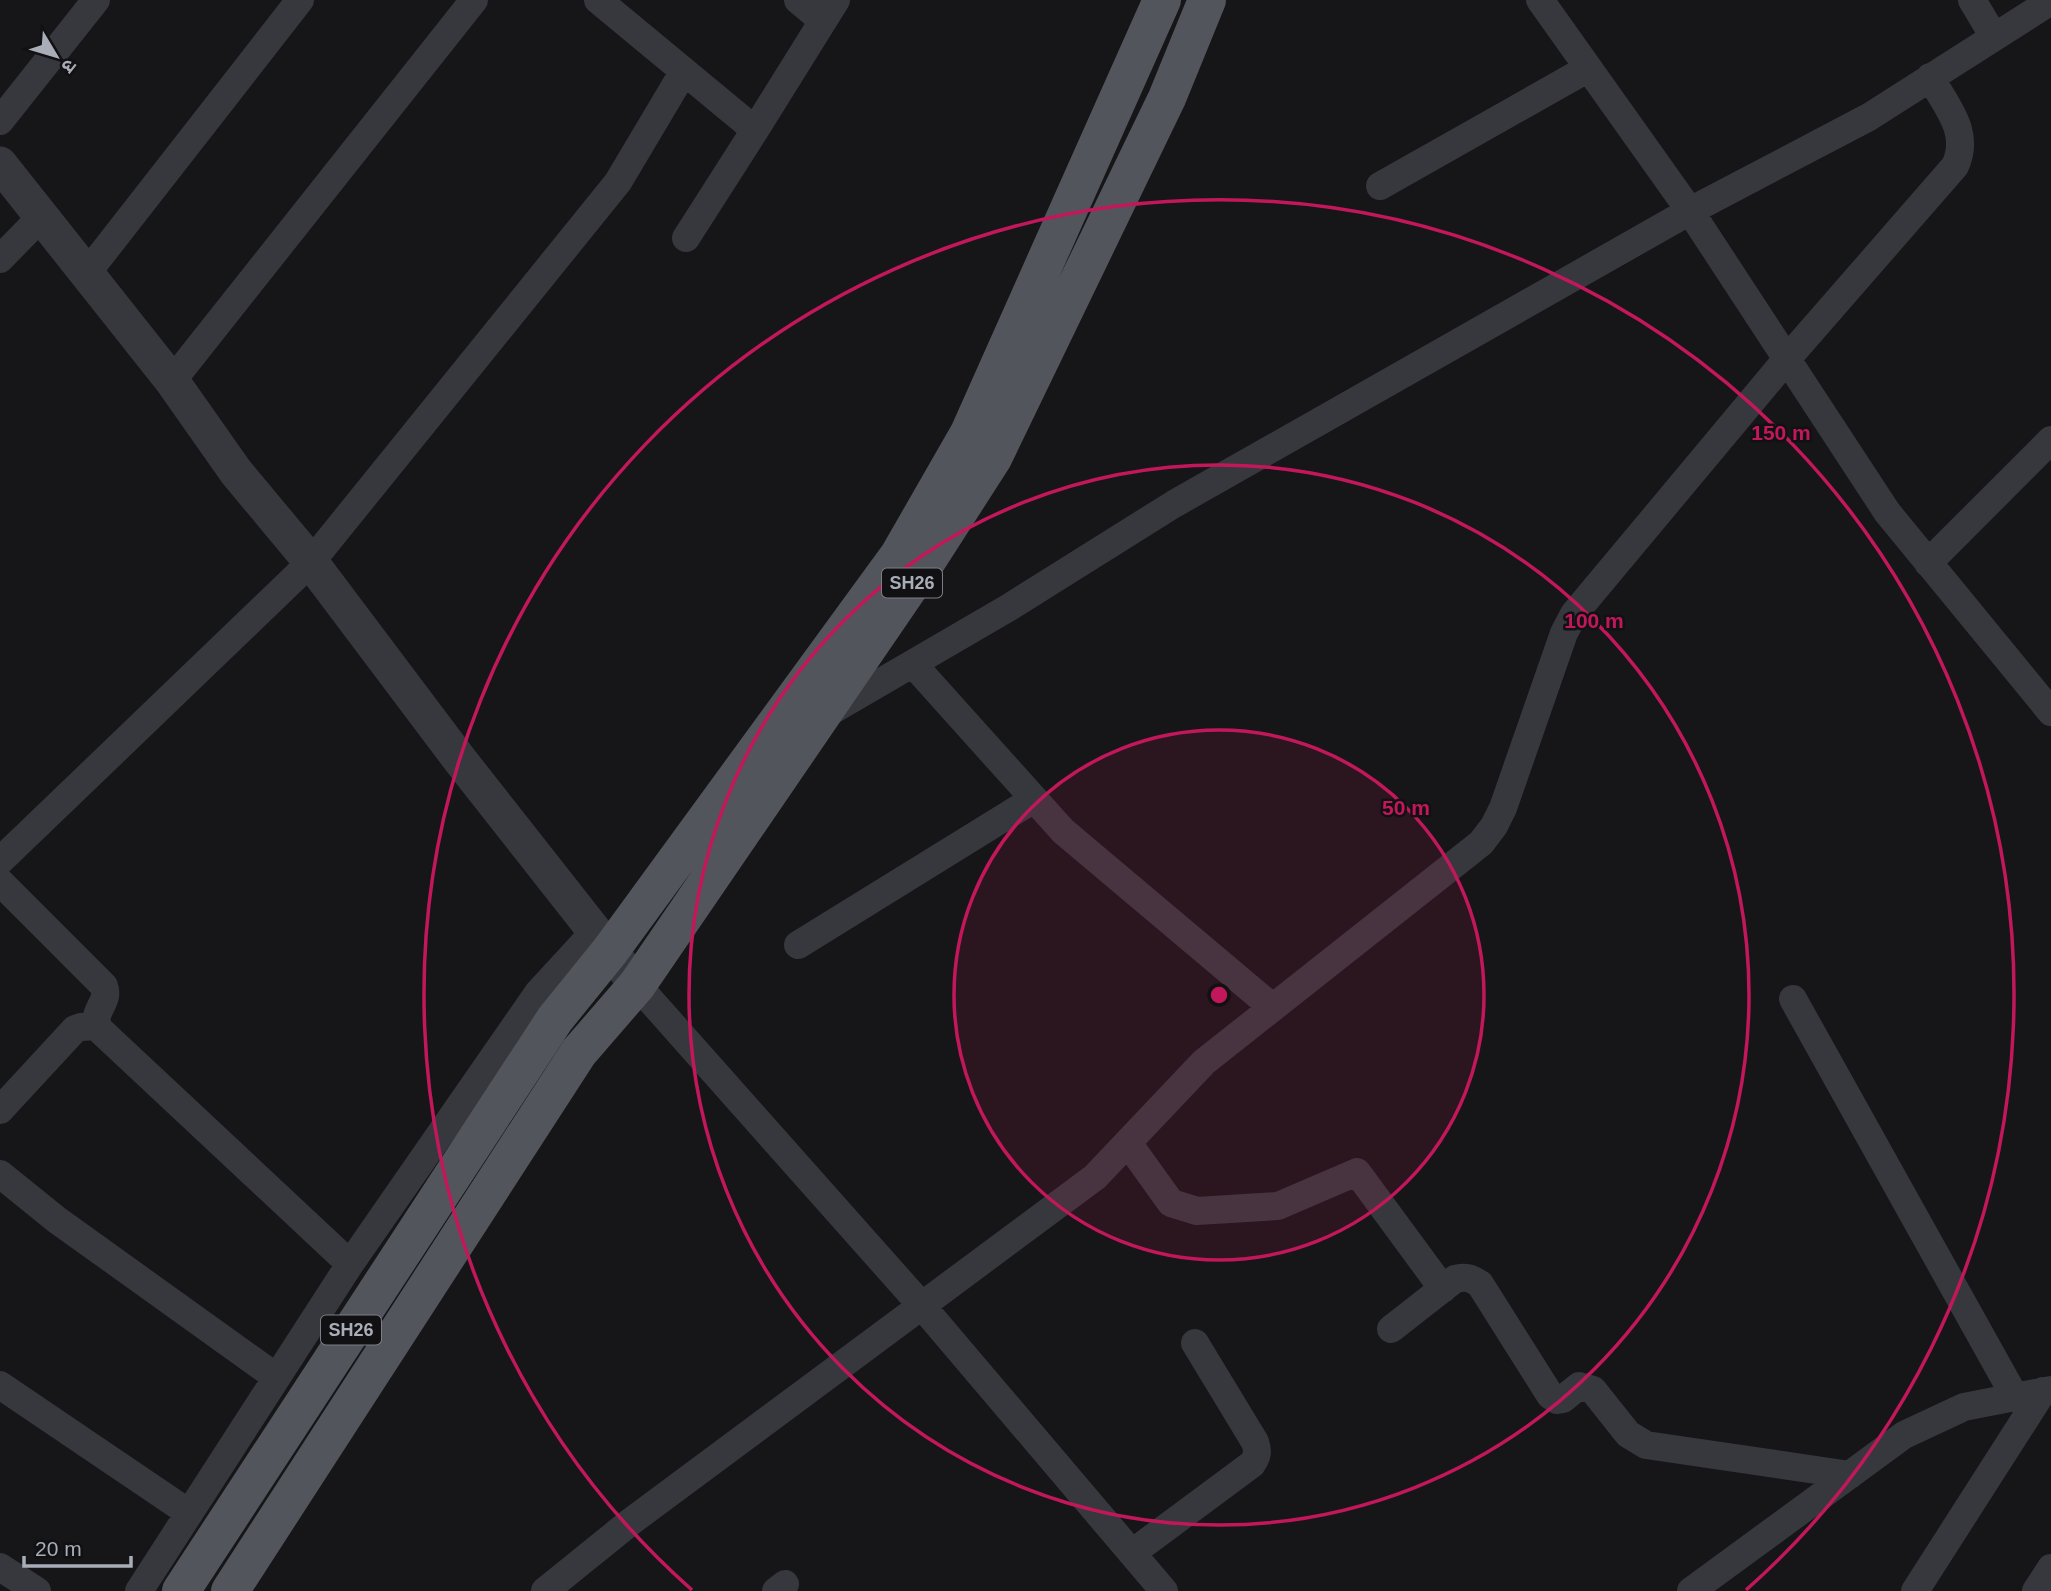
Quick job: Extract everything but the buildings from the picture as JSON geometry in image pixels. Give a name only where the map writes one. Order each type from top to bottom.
[{"type":"main road","name":"SH26","points":[[181,1591],[555,1019],[602,941],[753,755],[899,555],[969,433],[1163,0]]},
{"type":"main road","name":"SH26","points":[[230,1591],[579,1052],[637,985],[923,567],[993,458],[1167,98],[1207,0]]},
{"type":"street","points":[[0,121],[96,0]]},
{"type":"street","points":[[87,273],[300,0]]},
{"type":"street","points":[[172,381],[474,0]]},
{"type":"street","points":[[598,0],[755,130]]},
{"type":"street","points":[[686,238],[830,10],[798,0]]},
{"type":"street","points":[[1541,0],[1587,69],[1690,211],[1886,512],[2051,712]]},
{"type":"street","points":[[1972,0],[1994,37]]},
{"type":"street","points":[[753,755],[913,664],[1174,504],[1690,211],[1869,117],[2051,1]]},
{"type":"street","points":[[1380,186],[1587,69]]},
{"type":"street","points":[[0,861],[311,562],[618,182],[684,71]]},
{"type":"street","points":[[545,1591],[574,1582],[629,1523],[1095,1177],[1204,1062],[1481,843],[1494,827],[1503,808],[1564,633],[1574,614],[1786,360],[1955,166],[1962,152],[1957,123],[1930,77]]},
{"type":"street","points":[[0,164],[172,381],[236,472],[311,562],[452,749],[637,985],[922,1306],[1164,1591]]},
{"type":"street","points":[[0,259],[42,216]]},
{"type":"street","points":[[1928,563],[2051,440]]},
{"type":"street","points":[[913,664],[1063,831],[1272,1007]]},
{"type":"street","points":[[798,945],[1034,799]]},
{"type":"street","points":[[0,882],[103,986],[106,993],[96,1015],[97,1026],[350,1264]]},
{"type":"street","points":[[139,1591],[350,1264],[538,993],[602,941]]},
{"type":"street","points":[[1793,999],[2015,1397]]},
{"type":"street","points":[[0,1110],[75,1029],[97,1026]]},
{"type":"street","points":[[1128,1143],[1171,1203],[1197,1212],[1278,1206],[1357,1172],[1443,1289]]},
{"type":"street","points":[[0,1174],[57,1220],[276,1377]]},
{"type":"street","points":[[1391,1329],[1455,1279],[1463,1276],[1480,1284],[1550,1395],[1557,1400],[1563,1399],[1579,1386],[1593,1390],[1628,1434],[1646,1445],[1850,1475]]},
{"type":"street","points":[[1132,1553],[1252,1464],[1257,1457],[1255,1441],[1195,1343]]},
{"type":"street","points":[[0,1385],[189,1513]]},
{"type":"street","points":[[1691,1591],[1904,1435],[1964,1407],[2047,1390]]},
{"type":"street","points":[[1915,1591],[2047,1390]]},
{"type":"street","points":[[0,1567],[37,1591]]},
{"type":"street","points":[[2036,1591],[2051,1568]]}]
